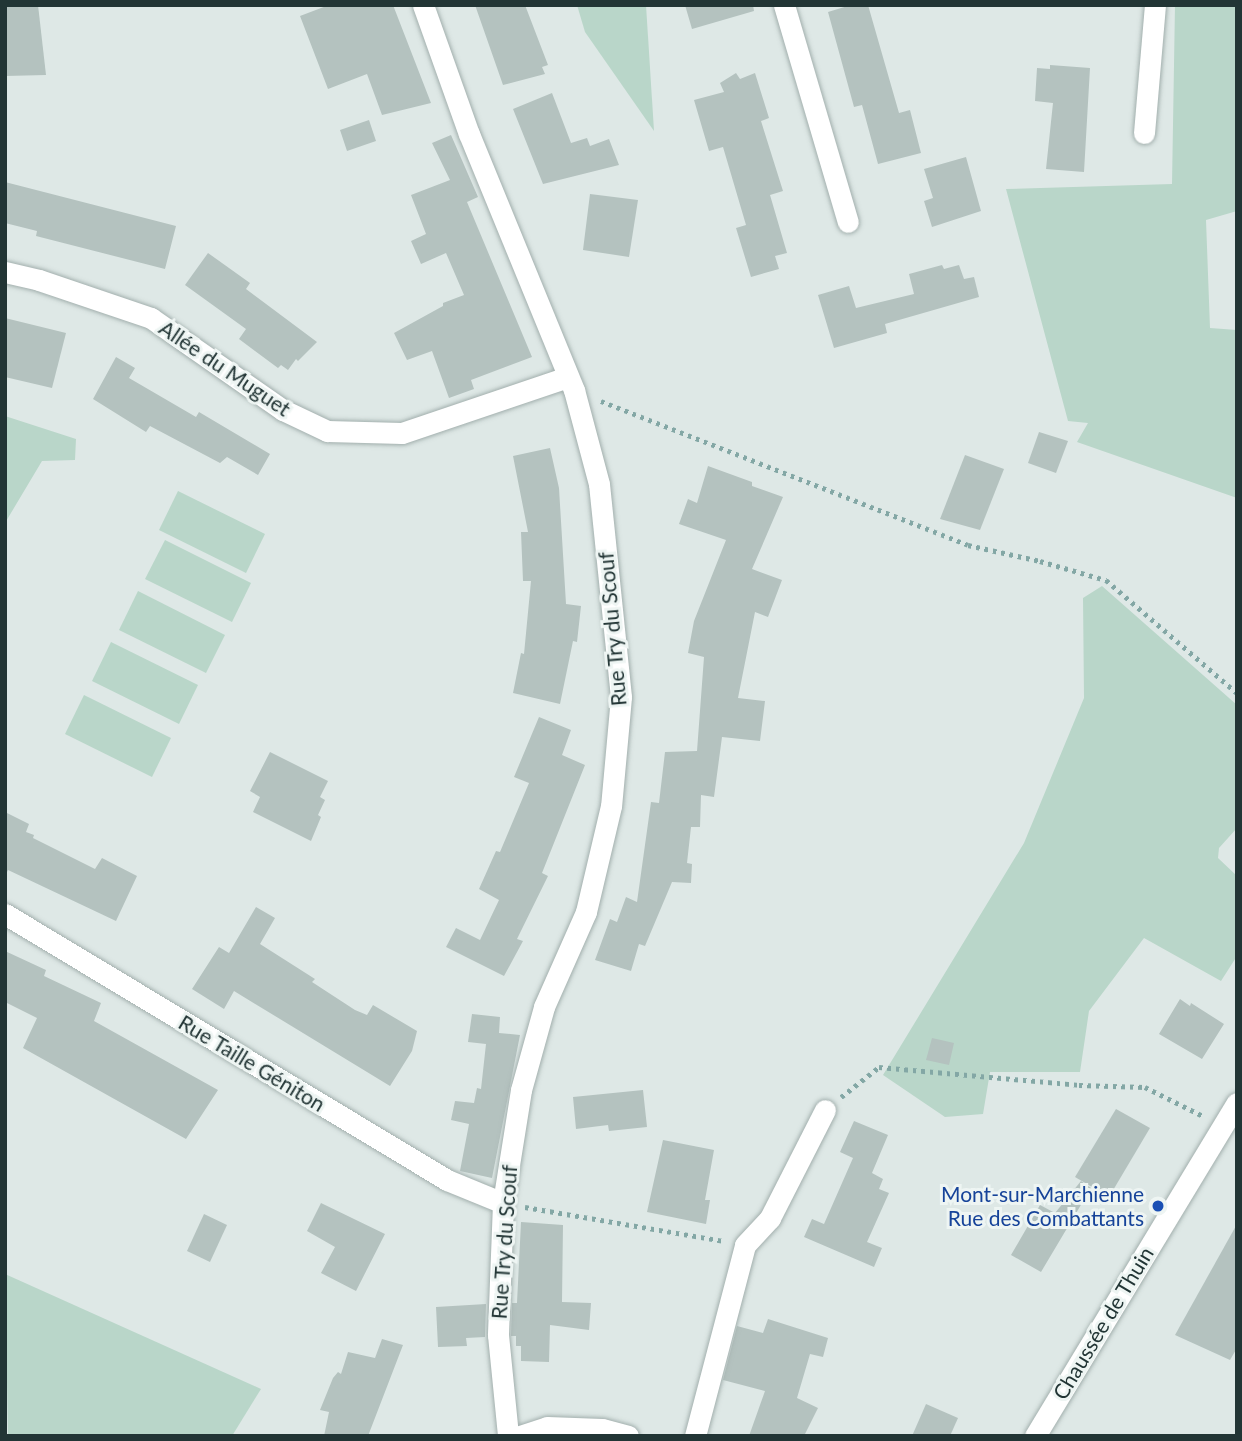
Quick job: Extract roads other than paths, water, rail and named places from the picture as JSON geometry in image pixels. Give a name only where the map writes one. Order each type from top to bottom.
[{"type":"street","name":"Rue Try du Scouf","points":[[423,5],[469,134],[570,383],[599,484],[621,698],[611,806],[586,912],[544,1007],[521,1090],[503,1203],[498,1335],[508,1436]]},
{"type":"street","points":[[784,5],[848,222]]},
{"type":"street","points":[[1144,133],[1155,5]]},
{"type":"street","name":"Allée du Muguet","points":[[5,272],[39,280],[151,318],[283,410],[327,431],[402,433],[570,383]]},
{"type":"street","name":"Rue Taille Géniton","points":[[5,914],[447,1180],[503,1203]]},
{"type":"street","name":"Chaussée de Thuin","points":[[1035,1436],[1237,1103]]},
{"type":"street","points":[[695,1436],[745,1245],[770,1218],[825,1110]]},
{"type":"street","points":[[520,1436],[547,1427],[603,1429],[628,1436]]},
{"type":"place","name":"Mont-sur-Marchienne Rue des Combattants","points":[[1158,1206]]}]
